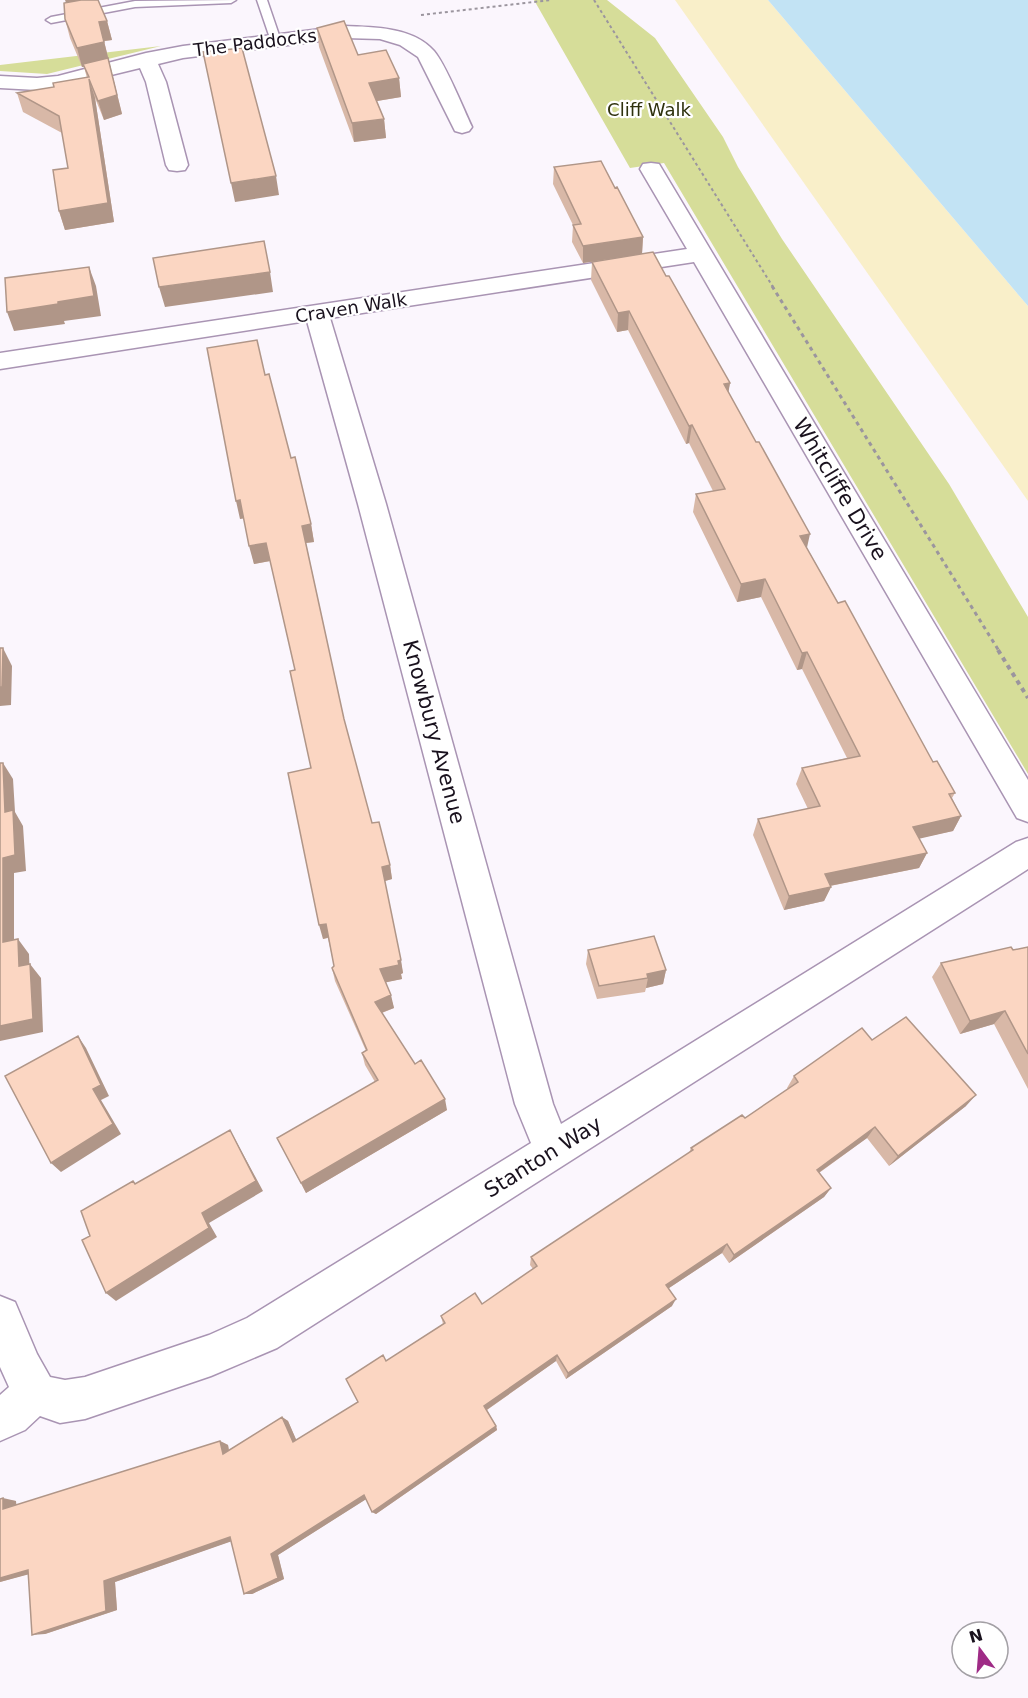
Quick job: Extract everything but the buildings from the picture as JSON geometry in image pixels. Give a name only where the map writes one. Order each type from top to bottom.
[{"type":"street","name":"The Paddocks","points":[[0,82],[26,84],[58,82],[146,59],[183,52],[362,31],[396,36],[426,54],[462,127]]},
{"type":"street","points":[[146,59],[156,82],[177,165]]},
{"type":"street","name":"Whitcliffe Drive","points":[[651,169],[1028,809]]},
{"type":"street","name":"Craven Walk","points":[[0,361],[701,254]]},
{"type":"street","name":"Knowbury Avenue","points":[[317,313],[372,504],[534,1104],[554,1150]]},
{"type":"street","name":"Stanton Way","points":[[35,1392],[52,1402],[66,1403],[211,1355],[262,1333],[1028,852]]},
{"type":"street","points":[[0,1317],[22,1369],[35,1392],[10,1415],[0,1419]]},
{"type":"lane","points":[[51,20],[135,4],[231,0]]},
{"type":"lane","points":[[262,0],[276,40]]},
{"type":"path","points":[[362,31],[371,22],[550,0]]},
{"type":"path","points":[[594,0],[1028,698]]},
{"type":"green space","name":"Cliff Walk","points":[[534,0],[607,0],[655,38],[723,137],[738,167],[782,239],[949,484],[1028,617],[1028,774],[664,163],[630,168]]},
{"type":"green space","points":[[161,46],[47,74],[0,71],[0,65]]},
{"type":"sand","points":[[675,0],[768,0],[1028,306],[1028,501]]},
{"type":"water","points":[[768,0],[1028,0],[1028,306]]}]
